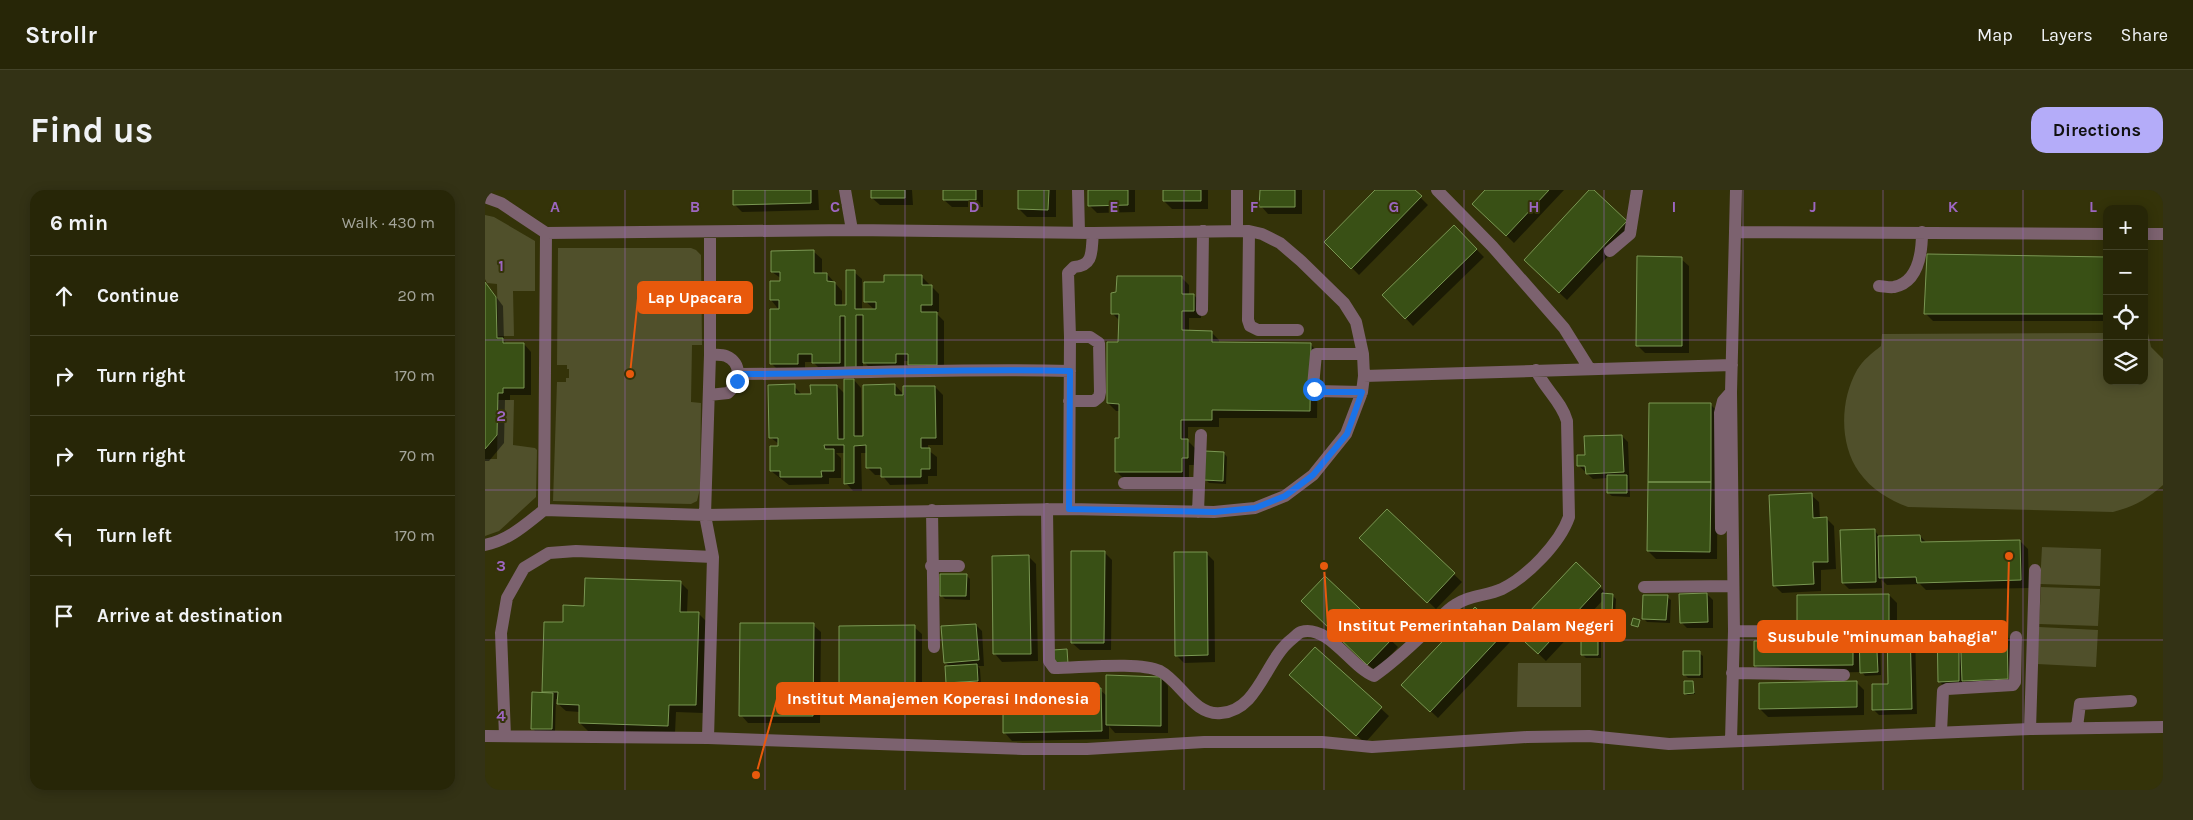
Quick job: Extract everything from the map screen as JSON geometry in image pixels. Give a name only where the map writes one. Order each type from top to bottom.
[{"type":"street","points":[[845,190],[852,230]]},
{"type":"street","points":[[1078,190],[1079,232]]},
{"type":"street","points":[[1237,190],[1243,231],[1247,320],[1250,326],[1258,330],[1298,330]]},
{"type":"street","points":[[1437,190],[1492,246],[1564,328],[1589,368]]},
{"type":"street","points":[[1610,251],[1630,234],[1634,190]]},
{"type":"street","points":[[1731,740],[1733,586],[1731,392],[1736,190]]},
{"type":"street","points":[[485,197],[501,203],[546,233],[852,230],[1243,231],[1263,234],[1280,243],[1301,260],[1344,303],[1356,322],[1363,354],[1365,376],[1362,392],[1347,434],[1313,475],[1285,496],[1255,508],[1198,512],[1047,509],[705,515],[544,510],[515,533],[501,541],[485,545]]},
{"type":"street","points":[[708,738],[713,557],[705,515],[710,355],[710,232]]},
{"type":"street","points":[[1069,509],[1070,337],[1068,273],[1074,267],[1083,266],[1088,262],[1091,257],[1093,232]]},
{"type":"street","points":[[1202,310],[1203,232]]},
{"type":"street","points":[[1735,232],[2103,234]]},
{"type":"street","points":[[1879,286],[1894,287],[1911,275],[1922,251],[1922,232]]},
{"type":"street","points":[[544,510],[546,233]]},
{"type":"street","points":[[2148,234],[2163,234]]},
{"type":"street","points":[[1069,401],[1094,401],[1101,392],[1099,343],[1090,337],[1070,337]]},
{"type":"street","points":[[1362,392],[1316,392],[1313,386],[1315,354],[1363,354]]},
{"type":"street","points":[[709,395],[727,393],[737,381],[739,374],[737,366],[729,358],[723,355],[710,355]]},
{"type":"street","points":[[1365,376],[1732,365]]},
{"type":"street","points":[[739,374],[850,374],[943,370],[1070,371]]},
{"type":"street","points":[[1047,509],[1049,661],[1054,668],[1154,668],[1162,672],[1207,712],[1220,714],[1245,704],[1285,645],[1301,632],[1314,632],[1333,642],[1365,673],[1374,676],[1405,651],[1455,605],[1466,599],[1504,588],[1530,569],[1565,528],[1569,517],[1567,421],[1565,414],[1541,383],[1536,370]]},
{"type":"street","points":[[1721,529],[1720,413],[1723,401],[1731,392]]},
{"type":"street","points":[[1198,512],[1201,435]]},
{"type":"street","points":[[1124,483],[1199,483]]},
{"type":"street","points":[[932,510],[931,566],[934,647]]},
{"type":"street","points":[[505,736],[501,633],[507,598],[524,568],[549,552],[576,551],[713,557]]},
{"type":"street","points":[[931,566],[959,566]]},
{"type":"street","points":[[2030,729],[2035,570]]},
{"type":"street","points":[[1644,587],[1733,586]]},
{"type":"street","points":[[1733,631],[1846,632]]},
{"type":"street","points":[[1941,732],[1943,691],[1947,689],[2013,685],[2015,682],[2016,637]]},
{"type":"street","points":[[1732,673],[1844,675]]},
{"type":"street","points":[[2077,727],[2080,704],[2131,701]]},
{"type":"street","points":[[485,736],[708,738],[1023,749],[1087,749],[1204,742],[1322,742],[1372,747],[1527,736],[1589,736],[1669,744],[2077,727],[2163,727]]},
{"type":"shaded area","points":[[485,215],[494,217],[535,241],[535,291],[513,291],[514,336],[498,336],[497,284],[487,283],[485,279]]},
{"type":"shaded area","points":[[558,248],[691,248],[701,255],[702,345],[692,345],[691,402],[701,403],[700,489],[697,501],[691,504],[553,501],[557,382],[566,382],[566,378],[569,378],[567,365],[557,365]]},
{"type":"shaded area","points":[[2103,333],[2103,385],[2148,385],[2148,333],[2151,347],[2163,359],[2163,485],[2140,502],[2113,512],[1908,507],[1894,501],[1875,489],[1859,472],[1852,461],[1845,435],[1844,422],[1847,395],[1851,382],[1859,366],[1881,346],[1882,334]]},
{"type":"shaded area","points":[[498,400],[514,400],[513,445],[535,448],[537,450],[536,497],[499,531],[485,536],[485,459],[497,459]]},
{"type":"shaded area","points":[[2042,547],[2101,549],[2100,586],[2040,584]]},
{"type":"shaded area","points":[[2041,587],[2100,589],[2098,626],[2039,624]]},
{"type":"shaded area","points":[[2039,627],[2098,630],[2096,667],[2037,664]]},
{"type":"shaded area","points":[[1518,663],[1581,663],[1581,707],[1517,707]]},
{"type":"building","points":[[733,190],[811,190],[811,203],[733,205]]},
{"type":"building","points":[[871,190],[905,190],[905,198],[871,198]]},
{"type":"building","points":[[943,190],[976,190],[976,200],[943,200]]},
{"type":"building","points":[[1018,190],[1049,190],[1048,210],[1018,209]]},
{"type":"building","points":[[1088,190],[1128,190],[1128,205],[1088,206]]},
{"type":"building","points":[[1163,190],[1201,190],[1201,201],[1163,201]]},
{"type":"building","points":[[1260,190],[1295,190],[1295,207],[1259,207]]},
{"type":"building","points":[[1375,190],[1415,190],[1422,196],[1351,269],[1324,242]]},
{"type":"building","points":[[1485,190],[1549,190],[1506,236],[1472,204]]},
{"type":"building","points":[[1589,190],[1594,190],[1627,221],[1559,293],[1524,260]]},
{"type":"building","points":[[1454,225],[1477,249],[1405,319],[1382,295]]},
{"type":"building","points":[[814,250],[814,273],[827,273],[827,281],[835,282],[835,305],[846,305],[846,270],[855,270],[855,309],[876,309],[876,302],[864,302],[864,282],[884,282],[884,275],[922,275],[922,285],[932,285],[932,305],[921,305],[921,312],[937,312],[937,365],[908,365],[908,354],[896,354],[896,363],[863,363],[863,315],[856,315],[856,370],[845,370],[845,316],[840,316],[840,363],[812,363],[812,354],[798,354],[798,364],[770,364],[770,309],[779,309],[779,300],[770,300],[770,281],[780,281],[780,272],[771,272],[771,251]]},
{"type":"building","points":[[1927,254],[2103,257],[2103,314],[1924,314]]},
{"type":"building","points":[[1637,256],[1682,257],[1682,346],[1636,346]]},
{"type":"building","points":[[1117,276],[1182,276],[1182,294],[1194,294],[1194,311],[1182,311],[1182,330],[1212,331],[1212,342],[1311,343],[1310,411],[1212,410],[1212,420],[1181,420],[1181,439],[1188,439],[1188,458],[1182,458],[1182,472],[1115,472],[1115,438],[1119,438],[1119,404],[1107,403],[1107,342],[1118,342],[1119,314],[1111,314],[1111,293],[1116,292]]},
{"type":"building","points":[[485,282],[496,297],[497,338],[503,338],[503,343],[524,343],[524,388],[503,388],[503,393],[498,393],[497,435],[485,449]]},
{"type":"building","points":[[844,379],[854,379],[854,436],[863,436],[863,385],[895,384],[895,395],[903,395],[903,386],[935,386],[936,438],[921,438],[921,448],[930,448],[930,469],[921,469],[921,477],[881,477],[881,468],[866,468],[866,445],[854,446],[854,483],[844,484],[844,445],[824,445],[825,449],[834,449],[834,471],[821,471],[822,477],[780,477],[780,471],[770,471],[770,446],[778,446],[778,438],[769,438],[768,385],[795,384],[795,394],[811,394],[810,385],[837,385],[838,439],[844,439]]},
{"type":"building","points":[[1649,403],[1711,403],[1711,482],[1648,482]]},
{"type":"building","points":[[1622,435],[1624,472],[1586,474],[1585,466],[1577,466],[1577,455],[1585,455],[1584,436]]},
{"type":"building","points":[[1205,451],[1224,452],[1223,481],[1204,480]]},
{"type":"building","points":[[1607,475],[1627,475],[1627,493],[1607,493]]},
{"type":"building","points":[[1648,482],[1711,482],[1710,552],[1647,551]]},
{"type":"building","points":[[1812,493],[1813,518],[1827,517],[1828,562],[1813,562],[1814,584],[1773,586],[1769,495]]},
{"type":"building","points":[[1387,509],[1455,573],[1427,603],[1359,538]]},
{"type":"building","points":[[1875,529],[1876,582],[1842,583],[1840,530]]},
{"type":"building","points":[[1920,535],[1921,542],[2020,540],[2021,580],[1917,583],[1916,577],[1879,578],[1878,536]]},
{"type":"building","points":[[1071,551],[1105,551],[1104,643],[1071,643]]},
{"type":"building","points":[[1174,552],[1207,552],[1208,655],[1175,656]]},
{"type":"building","points":[[1029,555],[1031,654],[993,654],[992,556]]},
{"type":"building","points":[[1576,562],[1601,586],[1538,654],[1512,630]]},
{"type":"building","points":[[940,574],[967,574],[966,596],[940,596]]},
{"type":"building","points":[[1325,576],[1392,639],[1367,665],[1301,601]]},
{"type":"building","points":[[585,578],[681,581],[680,612],[699,612],[696,705],[669,705],[668,726],[579,723],[579,705],[557,704],[558,692],[542,692],[544,622],[563,622],[563,605],[584,606]]},
{"type":"building","points":[[1602,593],[1613,594],[1612,614],[1602,614]]},
{"type":"building","points":[[1707,593],[1708,622],[1680,623],[1679,594]]},
{"type":"building","points":[[1889,594],[1889,622],[1797,623],[1797,595]]},
{"type":"building","points":[[1643,595],[1668,595],[1666,620],[1642,619]]},
{"type":"building","points":[[1475,607],[1503,634],[1430,712],[1401,685]]},
{"type":"building","points":[[1633,618],[1640,620],[1638,627],[1631,625]]},
{"type":"building","points":[[740,623],[814,623],[813,716],[739,716]]},
{"type":"building","points":[[976,624],[979,660],[944,663],[941,626]]},
{"type":"building","points":[[1937,624],[1959,624],[1959,681],[1938,682]]},
{"type":"building","points":[[915,625],[915,706],[839,707],[839,626]]},
{"type":"building","points":[[1581,626],[1598,626],[1598,655],[1581,655]]},
{"type":"building","points":[[1910,626],[1912,709],[1872,710],[1872,684],[1888,684],[1887,627]]},
{"type":"building","points":[[1960,627],[1973,627],[1973,635],[2007,634],[2008,679],[1962,681]]},
{"type":"building","points":[[1876,630],[1878,672],[1860,673],[1859,631]]},
{"type":"building","points":[[1853,639],[1853,665],[1754,666],[1754,641]]},
{"type":"building","points":[[1315,647],[1382,707],[1356,736],[1289,675]]},
{"type":"building","points":[[1067,649],[1068,664],[1054,664],[1053,650]]},
{"type":"building","points":[[1683,651],[1700,651],[1700,675],[1683,675]]},
{"type":"building","points":[[977,664],[978,681],[946,683],[945,666]]},
{"type":"building","points":[[1106,675],[1161,677],[1161,726],[1106,725]]},
{"type":"building","points":[[1684,681],[1693,681],[1694,693],[1684,694]]},
{"type":"building","points":[[1857,681],[1857,707],[1759,709],[1759,683]]},
{"type":"building","points":[[1101,688],[1102,731],[1003,733],[1003,690]]},
{"type":"building","points":[[532,692],[553,693],[552,729],[531,729]]},
{"type":"place","name":"Lap Upacara","points":[[630,374]]},
{"type":"place","name":"Susubule \"minuman bahagia\"","points":[[2009,556]]},
{"type":"place","name":"Institut Pemerintahan Dalam Negeri","points":[[1324,566]]},
{"type":"place","name":"Institut Manajemen Koperasi Indonesia","points":[[756,775]]},
{"type":"route","points":[[737,381],[739,374],[841,374],[943,370],[1070,371],[1069,509],[1198,512],[1255,508],[1285,496],[1313,475],[1347,434],[1362,392],[1316,392],[1314,389]]}]
